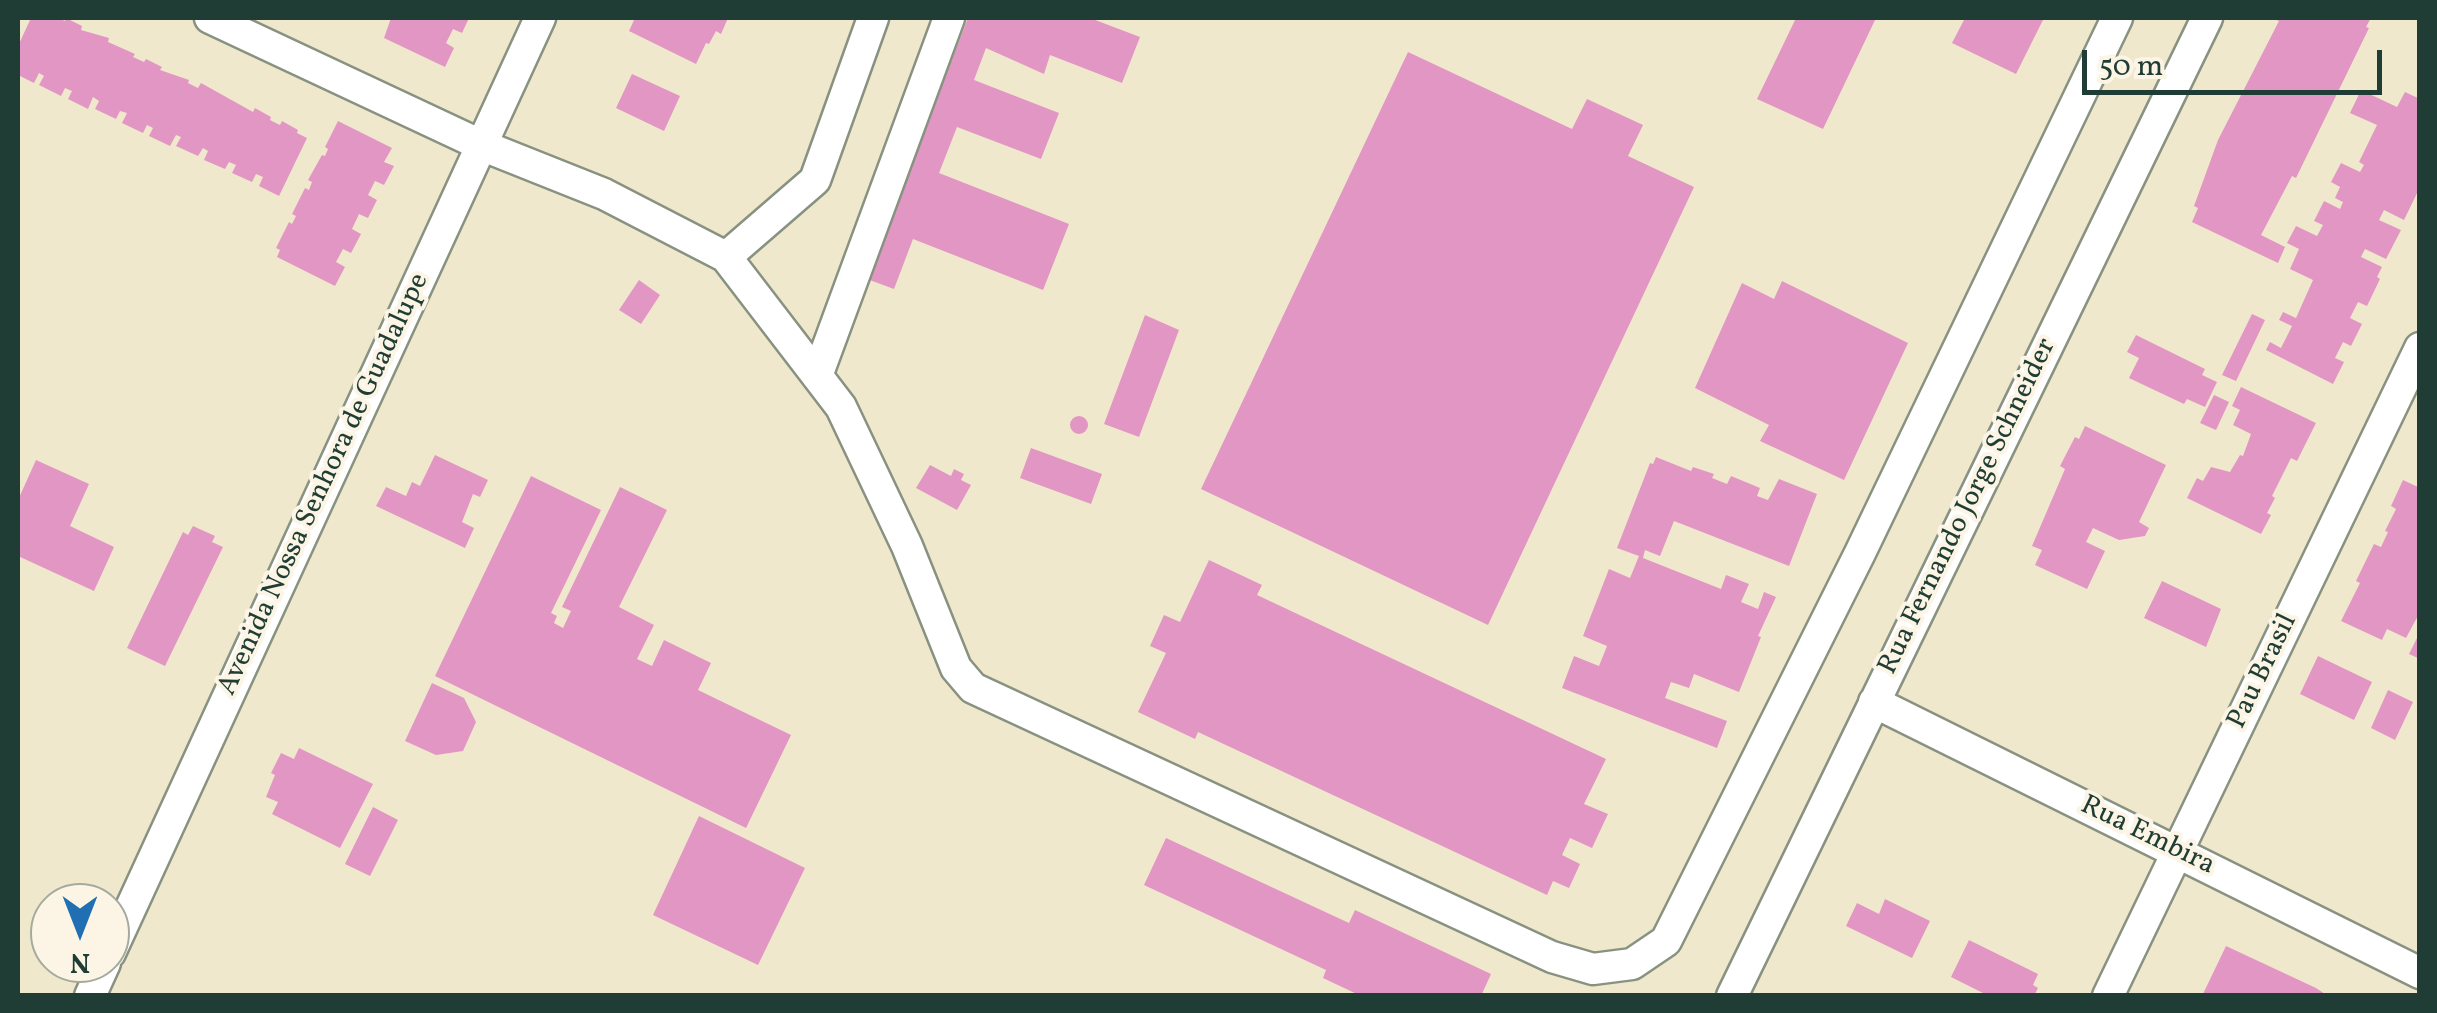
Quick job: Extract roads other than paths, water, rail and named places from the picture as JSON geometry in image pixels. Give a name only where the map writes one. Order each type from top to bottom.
[{"type":"street","points":[[210,18],[481,144],[604,194],[726,257],[841,407],[907,546],[956,668],[974,688],[1552,957],[1593,969],[1632,964],[1666,941],[1860,554],[2117,18]]},
{"type":"street","name":"Avenida Nossa Senhora de Guadalupe","points":[[130,908],[540,18]]},
{"type":"street","points":[[726,257],[815,180],[873,18]]},
{"type":"street","points":[[817,376],[949,18]]},
{"type":"street","name":"Rua Fernando Jorge Schneider","points":[[1732,996],[2207,18]]},
{"type":"street","name":"Pau Brasil","points":[[2108,996],[2420,348]]},
{"type":"street","name":"Rua Embira","points":[[1874,702],[2420,972]]}]
